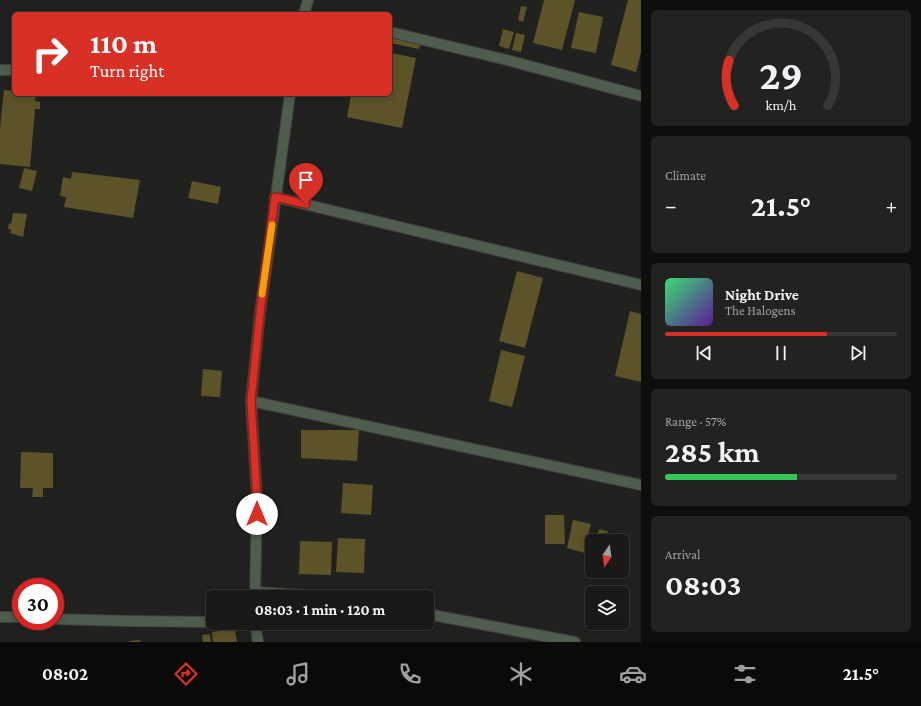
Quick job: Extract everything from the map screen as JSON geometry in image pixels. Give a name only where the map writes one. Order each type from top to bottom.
[{"type":"street","points":[[304,12],[308,0]]},
{"type":"street","points":[[392,32],[507,60],[641,96]]},
{"type":"street","points":[[0,70],[12,70]]},
{"type":"street","points":[[255,590],[257,499],[251,401],[260,313],[290,96]]},
{"type":"street","points":[[275,197],[641,285]]},
{"type":"street","points":[[251,401],[641,485]]},
{"type":"street","points":[[434,615],[575,642]]},
{"type":"street","points":[[0,616],[12,617]]},
{"type":"street","points":[[64,619],[206,622]]},
{"type":"street","points":[[256,630],[258,642]]},
{"type":"building","points":[[544,0],[575,0],[562,50],[533,43]]},
{"type":"building","points":[[628,0],[641,0],[641,52],[636,72],[611,65]]},
{"type":"building","points":[[521,6],[527,7],[523,22],[518,20]]},
{"type":"building","points":[[579,12],[603,17],[596,53],[571,48]]},
{"type":"building","points":[[503,29],[514,32],[509,49],[499,46]]},
{"type":"building","points":[[516,33],[525,35],[521,52],[512,50]]},
{"type":"building","points":[[392,35],[421,42],[419,49],[392,43]]},
{"type":"building","points":[[392,53],[416,58],[402,128],[347,117],[351,96],[392,96]]},
{"type":"building","points":[[4,90],[12,91],[12,96],[36,96],[35,101],[40,102],[40,109],[35,109],[30,167],[0,164],[0,128]]},
{"type":"building","points":[[24,168],[37,171],[32,191],[19,188]]},
{"type":"building","points":[[72,172],[140,180],[133,218],[64,207],[66,197],[60,196],[63,177],[71,179]]},
{"type":"building","points":[[192,181],[221,187],[218,204],[188,198]]},
{"type":"building","points":[[13,213],[27,214],[23,237],[10,233],[11,229],[8,229],[9,223],[11,224]]},
{"type":"building","points":[[517,271],[543,278],[525,348],[499,341]]},
{"type":"building","points":[[630,311],[641,314],[641,382],[615,376]]},
{"type":"building","points":[[501,350],[525,356],[512,407],[489,401]]},
{"type":"building","points":[[203,369],[222,371],[220,397],[201,396]]},
{"type":"building","points":[[301,430],[359,430],[357,461],[301,458]]},
{"type":"building","points":[[21,452],[53,453],[53,488],[43,488],[43,497],[32,497],[33,488],[20,488]]},
{"type":"building","points":[[343,483],[373,485],[371,515],[341,513]]},
{"type":"building","points":[[545,515],[564,515],[565,544],[545,544]]},
{"type":"building","points":[[573,520],[591,524],[588,534],[585,534],[585,553],[567,548]]},
{"type":"building","points":[[599,529],[608,531],[607,534],[598,534]]},
{"type":"building","points":[[338,538],[365,539],[364,573],[336,572]]},
{"type":"building","points":[[300,541],[332,542],[331,575],[299,574]]},
{"type":"building","points":[[235,630],[237,642],[213,642],[212,632]]},
{"type":"building","points":[[210,634],[211,642],[203,642],[202,635]]},
{"type":"building","points":[[140,640],[141,642],[129,642],[129,641]]},
{"type":"slow traffic","points":[[262,294],[272,225]]},
{"type":"route","points":[[257,514],[251,401],[260,313],[275,197],[306,204]]}]
